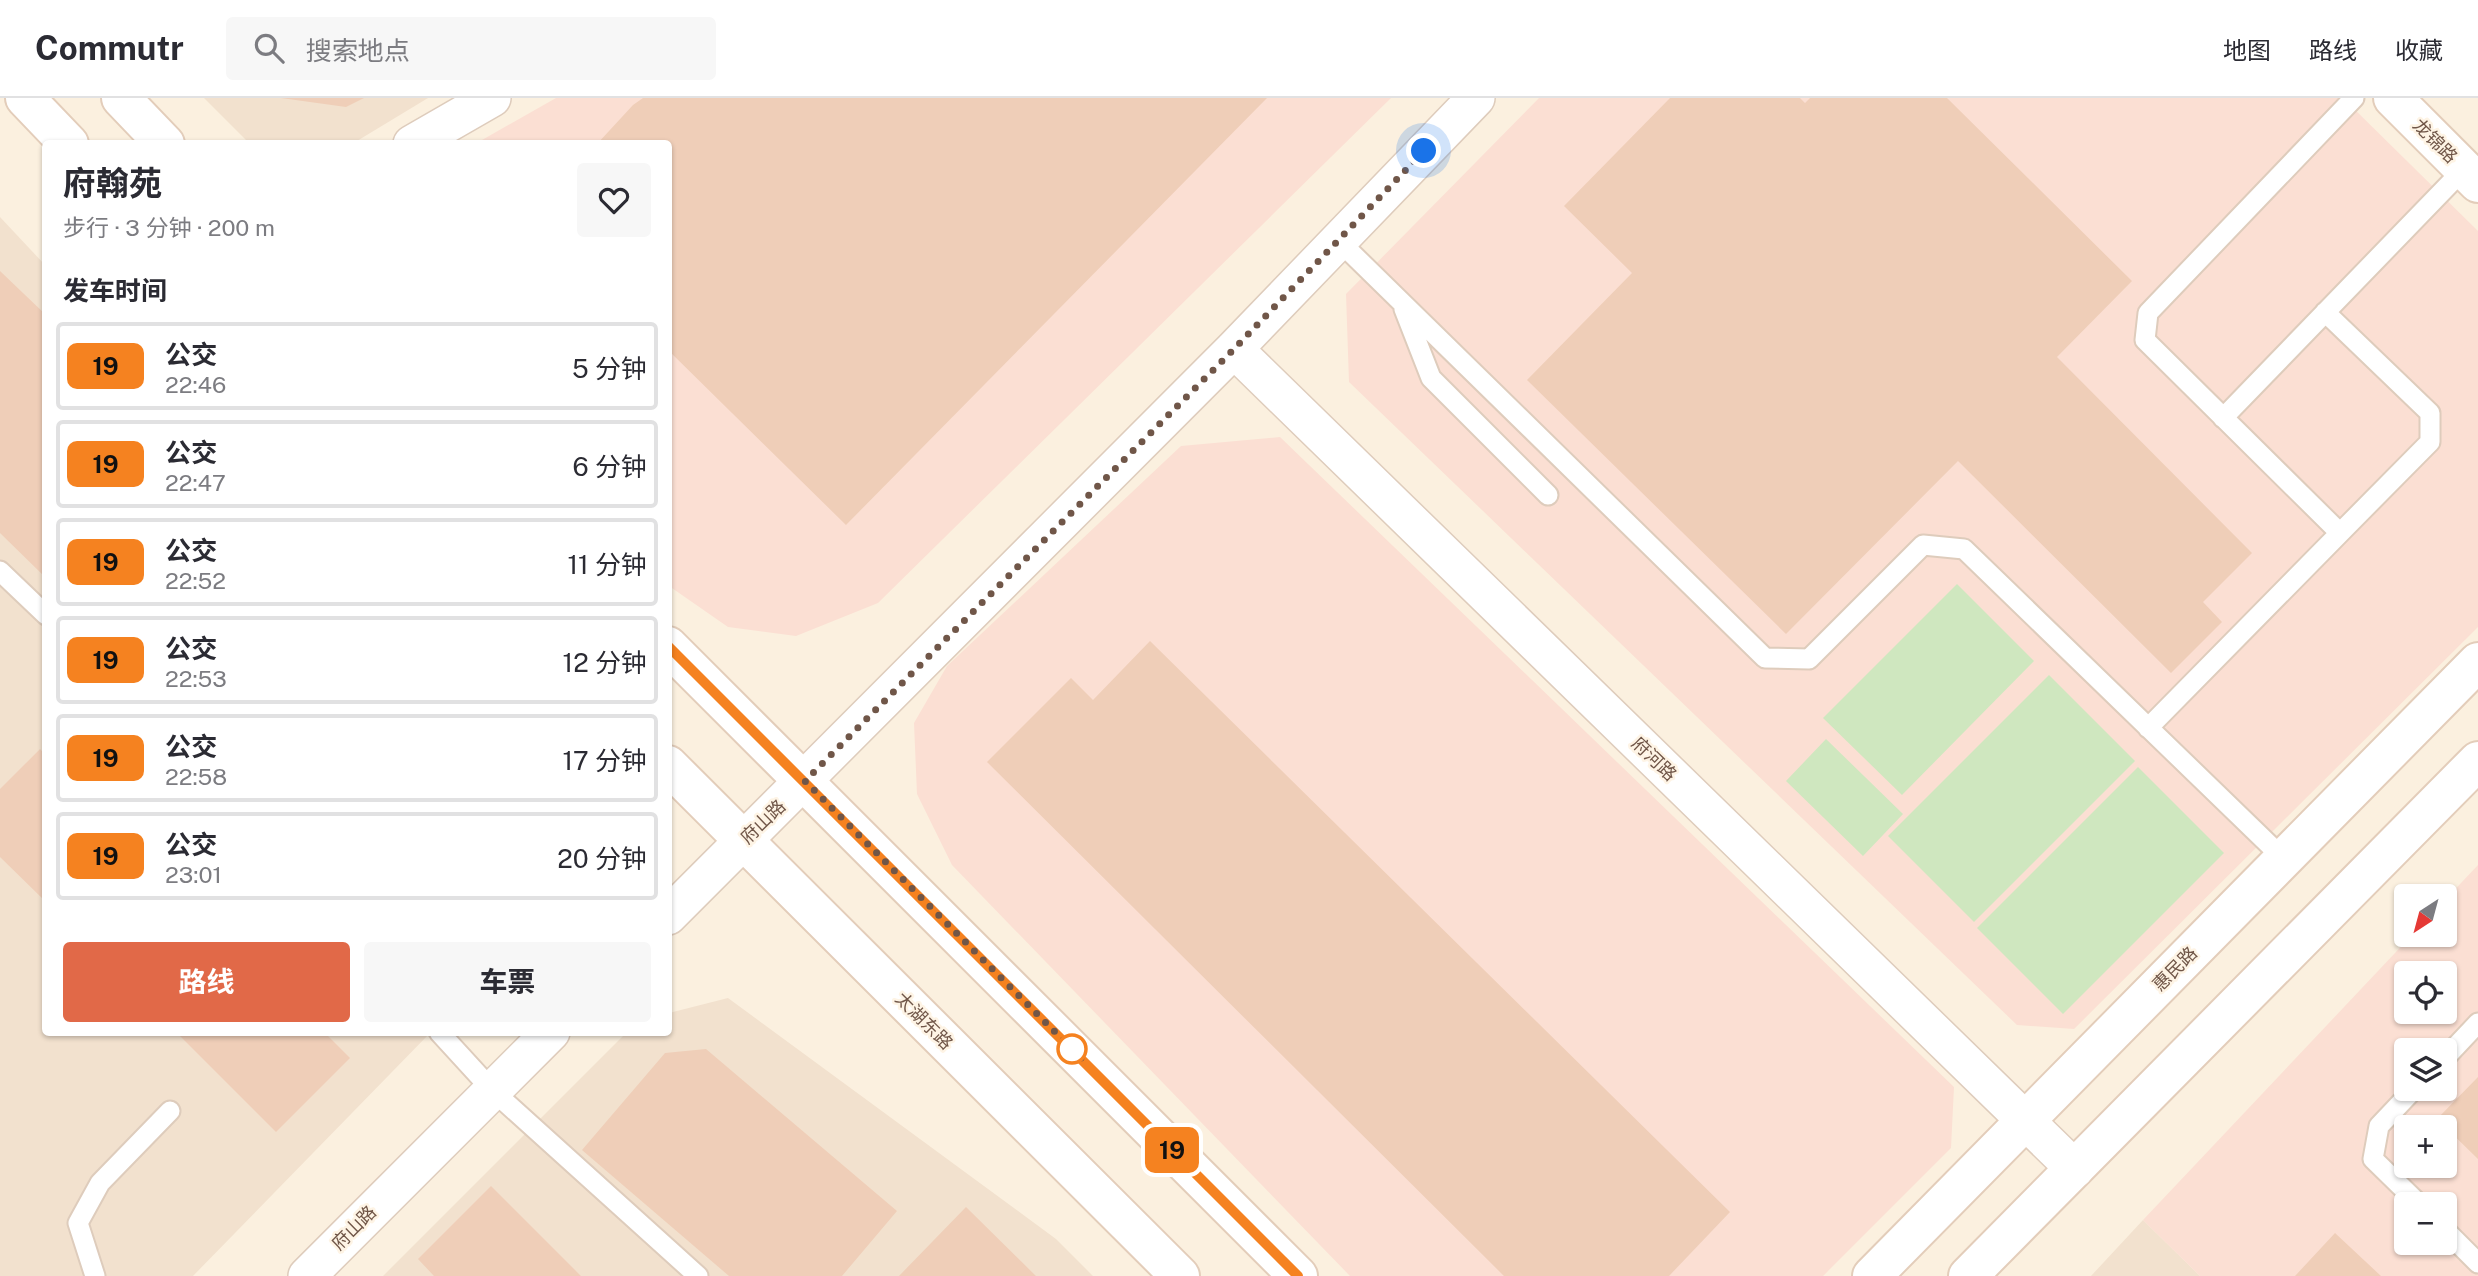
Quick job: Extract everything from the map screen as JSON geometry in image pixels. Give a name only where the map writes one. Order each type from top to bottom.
[{"type":"main road","points":[[24,98],[64,140]]},
{"type":"main road","points":[[121,98],[161,140]]},
{"type":"main road","name":"龙锦路","points":[[2393,98],[2471,176]]},
{"type":"main road","points":[[672,650],[1298,1276]]},
{"type":"main road","name":"惠民路","points":[[1872,1276],[2478,662]]},
{"type":"main road","points":[[1968,1276],[2478,761]]},
{"type":"main road","name":"太湖东路","points":[[672,769],[1180,1276]]},
{"type":"street","points":[[419,140],[492,98]]},
{"type":"street","name":"府山路","points":[[672,912],[1234,349],[1476,98]]},
{"type":"street","name":"府河路","points":[[1234,349],[2075,1169]]},
{"type":"street","name":"府山路","points":[[307,1276],[547,1036]]},
{"type":"lane","points":[[2340,533],[2145,340],[2148,313],[2354,98]]},
{"type":"lane","points":[[2223,418],[2325,312],[2471,176]]},
{"type":"lane","points":[[1338,240],[1765,658],[1809,659],[1923,545],[1964,549],[2284,859]]},
{"type":"lane","points":[[1402,303],[1431,378],[1548,495]]},
{"type":"lane","points":[[2148,728],[2430,442],[2430,414],[2325,312]]},
{"type":"lane","points":[[0,571],[42,611]]},
{"type":"lane","points":[[2457,1045],[2478,1023]]},
{"type":"lane","points":[[443,1036],[493,1091],[698,1276]]},
{"type":"lane","points":[[2403,1101],[2379,1126],[2373,1159],[2406,1192]]},
{"type":"lane","points":[[95,1276],[78,1223],[100,1183],[170,1111]]},
{"type":"lane","points":[[2457,1242],[2478,1263]]},
{"type":"shaded area","points":[[204,98],[428,98],[359,140],[246,140]]},
{"type":"shaded area","points":[[556,98],[1391,98],[878,603],[796,636],[728,627],[672,588],[672,140],[482,140]]},
{"type":"shaded area","points":[[1539,98],[2343,98],[2478,231],[2478,627],[2074,1029],[2017,1025],[1349,382],[1346,294]]},
{"type":"shaded area","points":[[0,217],[42,262],[42,1036],[427,1036],[193,1276],[0,1276]]},
{"type":"shaded area","points":[[1280,437],[1954,1087],[1951,1148],[1823,1276],[1350,1276],[952,865],[917,794],[914,723],[947,666],[1181,446]]},
{"type":"shaded area","points":[[2478,865],[2478,1276],[2200,1276],[2143,1220],[2401,947],[2457,947],[2457,887]]},
{"type":"shaded area","points":[[728,998],[1056,1239],[1093,1276],[383,1276],[623,1036],[672,1036],[672,1012]]},
{"type":"shaded area","points":[[2143,1220],[2200,1276],[2091,1276]]},
{"type":"green space","points":[[1957,584],[2034,661],[1902,795],[1823,718]]},
{"type":"green space","points":[[2049,675],[2135,761],[1974,922],[1888,836]]},
{"type":"green space","points":[[1826,739],[1903,814],[1863,856],[1786,781]]},
{"type":"green space","points":[[2138,767],[2224,853],[2063,1014],[1977,928]]},
{"type":"building","points":[[281,98],[364,98],[346,107]]},
{"type":"building","points":[[643,98],[1267,98],[846,525],[672,354],[672,140],[601,140]]},
{"type":"building","points":[[1670,98],[1800,98],[1805,103],[1810,98],[1947,98],[2132,281],[2057,357],[2252,553],[2203,602],[2222,622],[2171,673],[1958,461],[1786,634],[1527,380],[1632,273],[1564,206]]},
{"type":"building","points":[[0,271],[42,311],[42,574],[0,533]]},
{"type":"building","points":[[1150,641],[1730,1212],[1669,1276],[1504,1276],[987,762],[1071,678],[1093,700]]},
{"type":"building","points":[[40,749],[42,751],[42,898],[0,857],[0,789]]},
{"type":"building","points":[[180,1036],[328,1036],[350,1058],[276,1132]]},
{"type":"building","points":[[706,1049],[897,1211],[842,1276],[729,1276],[582,1150],[665,1053]]},
{"type":"building","points":[[2478,1077],[2478,1159],[2457,1139],[2457,1115],[2441,1115]]},
{"type":"building","points":[[491,1186],[581,1276],[434,1276],[418,1259]]},
{"type":"building","points":[[966,1207],[1036,1276],[899,1276]]},
{"type":"building","points":[[2335,1233],[2381,1276],[2295,1276]]},
{"type":"bus line","name":"19","points":[[672,650],[1298,1276]]},
{"type":"route","points":[[1072,1049],[1081,1058],[805,781],[1234,349],[1424,151]]}]
